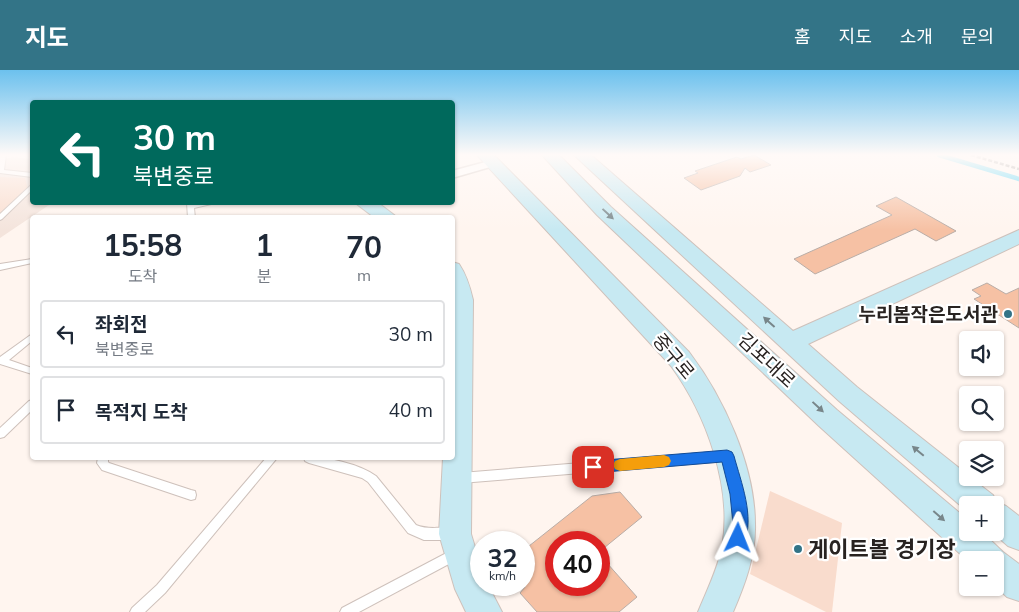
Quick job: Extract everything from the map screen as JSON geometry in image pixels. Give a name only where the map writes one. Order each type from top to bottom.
[{"type":"street","name":"중구로","points":[[509,180],[680,359],[705,397],[727,456],[737,494],[740,524],[732,576],[715,612]]},
{"type":"street","name":"김포대로","points":[[575,180],[604,211],[828,418],[980,551]]},
{"type":"street","name":"김포대로","points":[[611,180],[848,394],[971,496]]},
{"type":"street","points":[[368,205],[384,215]]},
{"type":"street","points":[[791,342],[1019,236]]},
{"type":"street","points":[[455,275],[462,300],[456,387],[458,543],[472,589],[485,612]]},
{"type":"street","points":[[1004,523],[1019,535]]},
{"type":"street","points":[[1004,572],[1019,585]]},
{"type":"lane","points":[[0,218],[30,189]]},
{"type":"lane","points":[[0,267],[30,261]]},
{"type":"lane","points":[[1,361],[30,339]]},
{"type":"lane","points":[[1,361],[30,370]]},
{"type":"lane","points":[[0,434],[30,406]]},
{"type":"lane","points":[[458,478],[727,456]]},
{"type":"lane","points":[[102,460],[106,467],[191,495]]},
{"type":"lane","points":[[136,612],[161,589],[270,460]]},
{"type":"lane","points":[[316,460],[372,478],[412,529],[458,543]]},
{"type":"lane","points":[[346,612],[458,543]]},
{"type":"shaded area","points":[[0,180],[30,180],[30,205],[49,205],[34,215],[30,215],[30,218],[0,238]]},
{"type":"shaded area","points":[[0,180],[26,180],[28,190],[0,214]]},
{"type":"shaded area","name":"게이트볼 경기장","points":[[770,491],[842,523],[832,612],[826,612],[750,574]]},
{"type":"building","points":[[687,180],[728,180],[701,190]]},
{"type":"building","points":[[896,197],[956,231],[936,241],[915,229],[815,274],[794,259],[892,215],[876,206]]},
{"type":"building","name":"누리봄작은도서관","points":[[987,283],[1006,294],[1019,288],[1019,328],[974,299],[981,296],[972,290]]},
{"type":"building","points":[[620,492],[642,517],[610,543],[610,531],[548,531],[592,496]]},
{"type":"building","points":[[545,533],[545,596],[610,596],[610,566],[637,597],[619,612],[537,612],[523,596],[535,596],[535,541]]},
{"type":"slow traffic","points":[[620,465],[664,461]]},
{"type":"place","name":"누리봄작은도서관","points":[[1008,314]]},
{"type":"place","name":"게이트볼 경기장","points":[[798,549]]},
{"type":"route","points":[[593,467],[727,456],[737,494],[740,524],[738,538]]}]
